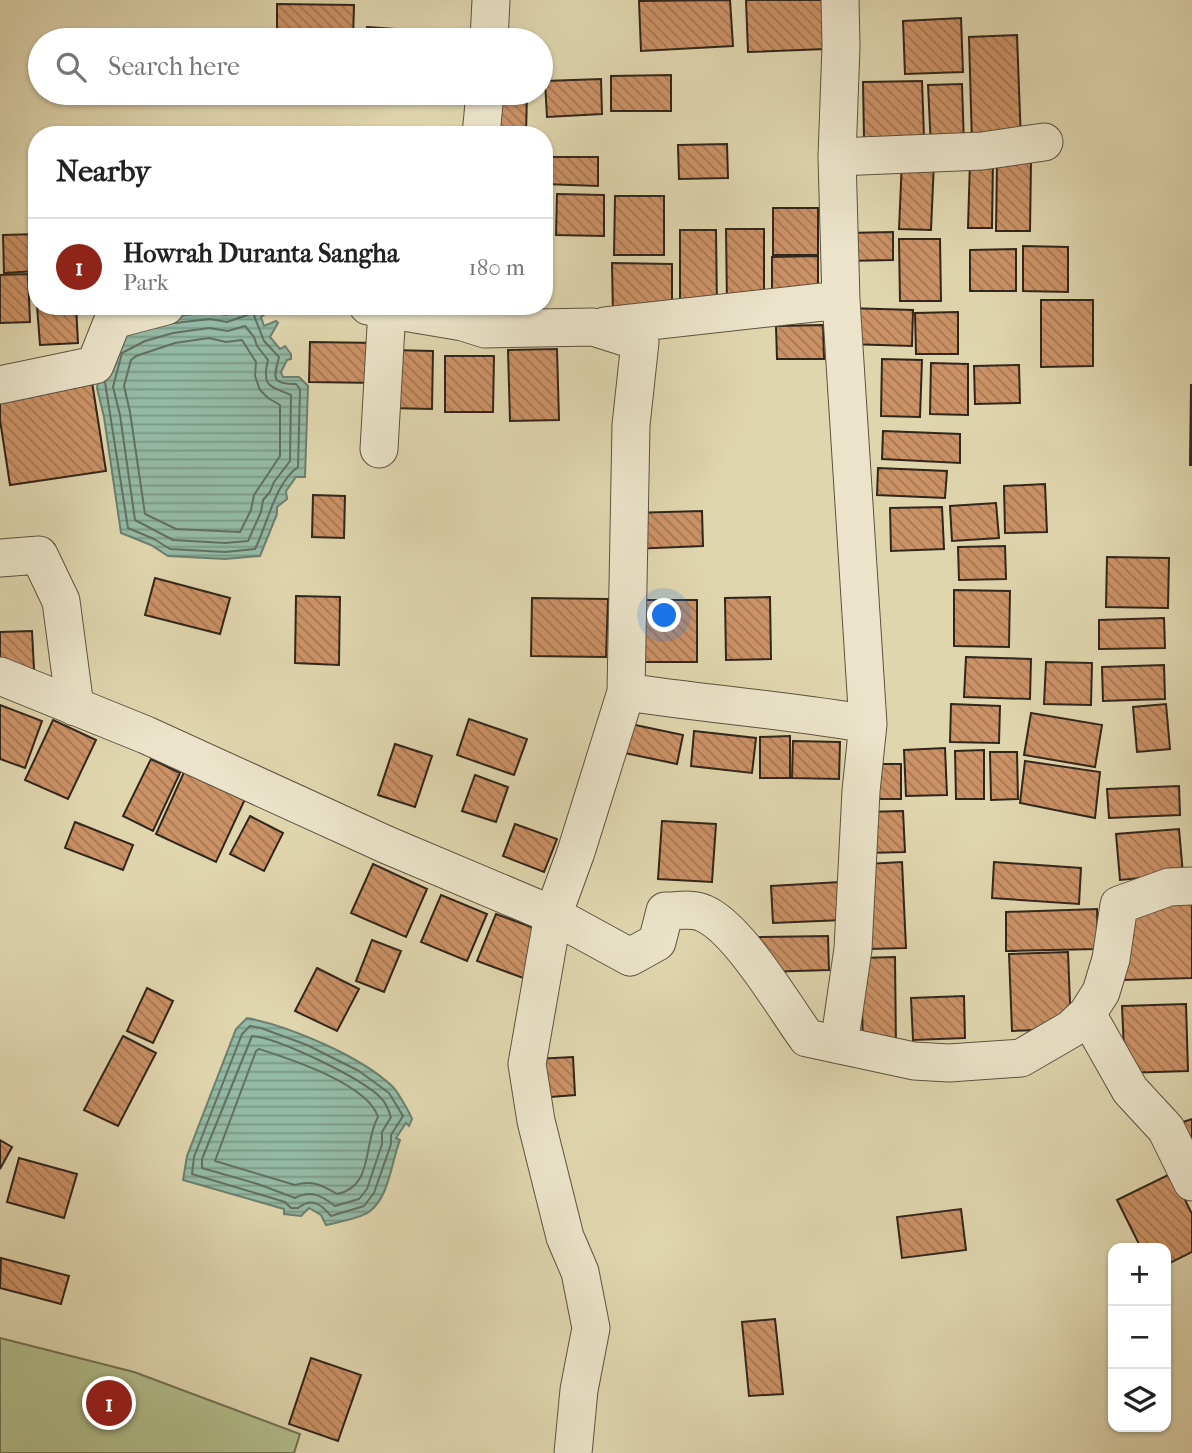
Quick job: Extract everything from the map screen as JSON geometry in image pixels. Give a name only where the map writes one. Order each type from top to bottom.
[{"type":"street","points":[[490,28],[491,0]]},
{"type":"street","points":[[839,1045],[853,948],[867,724],[841,300],[837,157],[840,0]]},
{"type":"street","points":[[482,126],[484,105]]},
{"type":"street","points":[[837,157],[982,151],[1044,142]]},
{"type":"street","points":[[465,315],[485,329],[593,327],[841,300]]},
{"type":"street","points":[[0,385],[94,365],[114,320],[133,315]]},
{"type":"street","points":[[377,315],[379,449]]},
{"type":"street","points":[[573,1453],[579,1390],[591,1328],[580,1272],[565,1237],[536,1121],[527,1064],[553,915],[576,852],[626,692],[630,437],[640,342],[593,327]]},
{"type":"street","points":[[0,558],[39,555],[61,601],[75,707]]},
{"type":"street","points":[[0,676],[146,735],[363,834],[553,915],[630,957],[657,942],[665,911],[701,911],[720,922],[735,936],[807,1038],[925,1062],[1021,1058],[1071,1029],[1087,1014],[1101,992],[1111,959],[1119,905],[1169,887],[1192,886]]},
{"type":"street","points":[[626,692],[715,705],[807,713],[867,724]]},
{"type":"street","points":[[1087,1014],[1130,1090],[1166,1129],[1192,1182]]},
{"type":"shaded area","points":[[0,1338],[134,1372],[300,1434],[294,1453],[0,1453]]},
{"type":"water","points":[[264,315],[261,317],[264,326],[276,321],[278,323],[270,337],[280,349],[285,346],[291,354],[291,359],[287,360],[281,372],[283,377],[299,377],[308,386],[305,477],[296,477],[286,491],[287,499],[277,507],[277,514],[260,556],[225,559],[168,556],[151,545],[121,533],[104,417],[97,388],[100,370],[109,343],[169,317]]},
{"type":"water","points":[[247,1018],[304,1035],[345,1054],[380,1076],[400,1097],[412,1119],[409,1126],[406,1123],[396,1138],[400,1140],[386,1188],[369,1212],[326,1225],[321,1215],[309,1208],[301,1216],[284,1214],[284,1209],[183,1180],[187,1156],[236,1029]]},
{"type":"building","points":[[730,0],[733,46],[641,51],[639,1]]},
{"type":"building","points":[[746,0],[824,0],[825,49],[748,52]]},
{"type":"building","points":[[277,4],[354,5],[353,28],[277,28]]},
{"type":"building","points":[[961,18],[963,72],[905,74],[903,21]]},
{"type":"building","points":[[1017,35],[1021,142],[972,144],[969,37]]},
{"type":"building","points":[[671,75],[671,111],[611,111],[611,76]]},
{"type":"building","points":[[601,79],[602,114],[547,117],[546,105],[553,105],[553,81]]},
{"type":"building","points":[[922,81],[924,137],[864,139],[863,82]]},
{"type":"building","points":[[962,84],[964,146],[931,148],[928,85]]},
{"type":"building","points":[[491,105],[527,105],[526,126],[490,126]]},
{"type":"building","points":[[727,144],[728,178],[679,179],[678,145]]},
{"type":"building","points":[[553,157],[598,157],[598,186],[553,184]]},
{"type":"building","points":[[902,160],[934,161],[931,230],[899,229]]},
{"type":"building","points":[[970,160],[993,160],[992,228],[968,228]]},
{"type":"building","points":[[997,162],[1031,162],[1030,231],[996,231]]},
{"type":"building","points":[[557,194],[604,195],[604,236],[556,235]]},
{"type":"building","points":[[615,196],[664,196],[664,255],[614,255]]},
{"type":"building","points":[[773,208],[818,208],[818,255],[773,255]]},
{"type":"building","points":[[726,229],[764,229],[764,307],[727,307]]},
{"type":"building","points":[[680,230],[716,230],[717,310],[680,311]]},
{"type":"building","points":[[893,232],[893,260],[845,261],[845,233]]},
{"type":"building","points":[[28,234],[28,272],[4,273],[3,235]]},
{"type":"building","points":[[899,239],[940,239],[941,301],[900,301]]},
{"type":"building","points":[[1023,246],[1068,247],[1068,292],[1023,291]]},
{"type":"building","points":[[1016,249],[1016,291],[970,291],[970,250]]},
{"type":"building","points":[[818,256],[818,300],[772,301],[772,257]]},
{"type":"building","points":[[612,263],[672,264],[672,316],[613,316]]},
{"type":"building","points":[[28,274],[30,322],[0,323],[0,275]]},
{"type":"building","points":[[1041,300],[1093,300],[1093,366],[1041,367]]},
{"type":"building","points":[[847,308],[913,310],[912,346],[847,344]]},
{"type":"building","points":[[958,312],[958,354],[916,354],[915,313]]},
{"type":"building","points":[[38,315],[76,315],[78,343],[40,345]]},
{"type":"building","points":[[823,325],[824,359],[777,359],[776,326]]},
{"type":"building","points":[[310,342],[379,343],[378,383],[309,382]]},
{"type":"building","points":[[557,349],[559,420],[510,421],[508,350]]},
{"type":"building","points":[[391,350],[433,351],[432,409],[389,408]]},
{"type":"building","points":[[445,356],[494,356],[493,412],[445,412]]},
{"type":"building","points":[[882,359],[922,360],[920,417],[881,416]]},
{"type":"building","points":[[931,363],[968,364],[968,415],[930,414]]},
{"type":"building","points":[[1019,365],[1020,403],[975,404],[974,366]]},
{"type":"building","points":[[92,382],[106,471],[10,485],[0,420],[0,396]]},
{"type":"building","points":[[1191,385],[1192,465],[1190,465]]},
{"type":"building","points":[[883,431],[960,434],[960,463],[882,459]]},
{"type":"building","points":[[878,468],[947,471],[945,498],[877,495]]},
{"type":"building","points":[[1045,484],[1047,532],[1005,533],[1004,486]]},
{"type":"building","points":[[313,495],[345,496],[344,538],[312,537]]},
{"type":"building","points":[[996,503],[999,538],[952,541],[950,506]]},
{"type":"building","points":[[942,507],[944,549],[891,551],[890,508]]},
{"type":"building","points":[[702,511],[703,546],[631,549],[629,513]]},
{"type":"building","points":[[1005,546],[1006,579],[959,580],[958,547]]},
{"type":"building","points":[[1107,557],[1169,558],[1168,608],[1106,607]]},
{"type":"building","points":[[155,578],[230,598],[220,634],[145,615]]},
{"type":"building","points":[[954,590],[1010,591],[1009,647],[954,646]]},
{"type":"building","points":[[296,596],[340,597],[339,665],[295,663]]},
{"type":"building","points":[[770,597],[771,659],[726,660],[725,598]]},
{"type":"building","points":[[532,598],[608,599],[606,657],[531,656]]},
{"type":"building","points":[[628,600],[697,600],[697,662],[627,662]]},
{"type":"building","points":[[1164,618],[1165,648],[1099,649],[1099,620]]},
{"type":"building","points":[[32,631],[34,669],[0,671],[0,632]]},
{"type":"building","points":[[966,657],[1031,659],[1030,699],[964,697]]},
{"type":"building","points":[[1046,662],[1092,663],[1091,705],[1044,704]]},
{"type":"building","points":[[1164,665],[1165,699],[1103,701],[1102,667]]},
{"type":"building","points":[[951,704],[1000,706],[999,743],[950,742]]},
{"type":"building","points":[[1166,704],[1170,749],[1137,752],[1133,707]]},
{"type":"building","points":[[0,705],[42,721],[25,768],[0,759]]},
{"type":"building","points":[[1031,713],[1102,725],[1095,767],[1024,755]]},
{"type":"building","points":[[469,719],[527,739],[514,775],[457,755]]},
{"type":"building","points":[[53,720],[96,740],[68,799],[25,780]]},
{"type":"building","points":[[621,722],[683,735],[677,764],[615,751]]},
{"type":"building","points":[[694,731],[756,738],[752,773],[691,766]]},
{"type":"building","points":[[790,736],[790,778],[760,778],[760,737]]},
{"type":"building","points":[[793,741],[840,742],[839,779],[792,778]]},
{"type":"building","points":[[395,744],[432,756],[415,807],[378,795]]},
{"type":"building","points":[[945,748],[947,795],[906,796],[904,750]]},
{"type":"building","points":[[984,750],[984,799],[956,799],[955,751]]},
{"type":"building","points":[[990,752],[1017,752],[1018,799],[991,800]]},
{"type":"building","points":[[151,759],[180,773],[153,831],[123,816]]},
{"type":"building","points":[[1025,761],[1100,772],[1095,818],[1020,803]]},
{"type":"building","points":[[867,764],[901,764],[901,799],[867,799]]},
{"type":"building","points":[[185,770],[246,797],[216,862],[156,834]]},
{"type":"building","points":[[475,775],[508,787],[496,822],[462,811]]},
{"type":"building","points":[[1179,786],[1180,815],[1109,818],[1107,789]]},
{"type":"building","points":[[903,811],[905,852],[867,853],[865,812]]},
{"type":"building","points":[[250,816],[283,833],[264,871],[230,854]]},
{"type":"building","points":[[662,821],[716,824],[712,882],[658,879]]},
{"type":"building","points":[[75,822],[133,845],[123,870],[65,848]]},
{"type":"building","points":[[515,824],[557,839],[544,872],[503,856]]},
{"type":"building","points":[[1179,829],[1183,874],[1120,880],[1116,834]]},
{"type":"building","points":[[902,862],[906,948],[870,949],[867,864]]},
{"type":"building","points":[[994,862],[1081,868],[1079,904],[992,898]]},
{"type":"building","points":[[373,864],[427,889],[406,937],[351,913]]},
{"type":"building","points":[[840,882],[842,920],[773,923],[771,886]]},
{"type":"building","points":[[441,895],[487,914],[467,961],[421,942]]},
{"type":"building","points":[[1192,902],[1192,978],[1122,980],[1119,905]]},
{"type":"building","points":[[1097,909],[1098,949],[1006,951],[1006,912]]},
{"type":"building","points":[[496,914],[545,932],[526,979],[477,961]]},
{"type":"building","points":[[828,936],[829,970],[761,972],[760,937]]},
{"type":"building","points":[[372,940],[401,951],[384,992],[356,981]]},
{"type":"building","points":[[1068,952],[1071,1029],[1012,1031],[1009,954]]},
{"type":"building","points":[[895,957],[896,1049],[863,1050],[861,958]]},
{"type":"building","points":[[317,968],[359,989],[337,1031],[295,1011]]},
{"type":"building","points":[[147,988],[173,1001],[153,1043],[127,1031]]},
{"type":"building","points":[[964,996],[965,1038],[913,1040],[911,998]]},
{"type":"building","points":[[1186,1004],[1188,1071],[1125,1073],[1122,1006]]},
{"type":"building","points":[[123,1036],[156,1053],[118,1126],[84,1110]]},
{"type":"building","points":[[573,1057],[575,1095],[538,1098],[536,1059]]},
{"type":"building","points":[[1192,1119],[1192,1154],[1183,1122]]},
{"type":"building","points":[[0,1140],[12,1147],[0,1169]]},
{"type":"building","points":[[19,1158],[77,1174],[64,1218],[7,1202]]},
{"type":"building","points":[[1172,1173],[1192,1214],[1192,1252],[1171,1262],[1171,1243],[1138,1243],[1117,1200]]},
{"type":"building","points":[[961,1209],[966,1250],[902,1258],[897,1217]]},
{"type":"building","points":[[1,1258],[69,1276],[61,1304],[0,1288]]},
{"type":"building","points":[[775,1319],[783,1394],[749,1396],[742,1322]]},
{"type":"building","points":[[311,1358],[361,1375],[338,1441],[289,1424]]},
{"type":"place","name":"Howrah Duranta Sangha","points":[[109,1403]]}]
